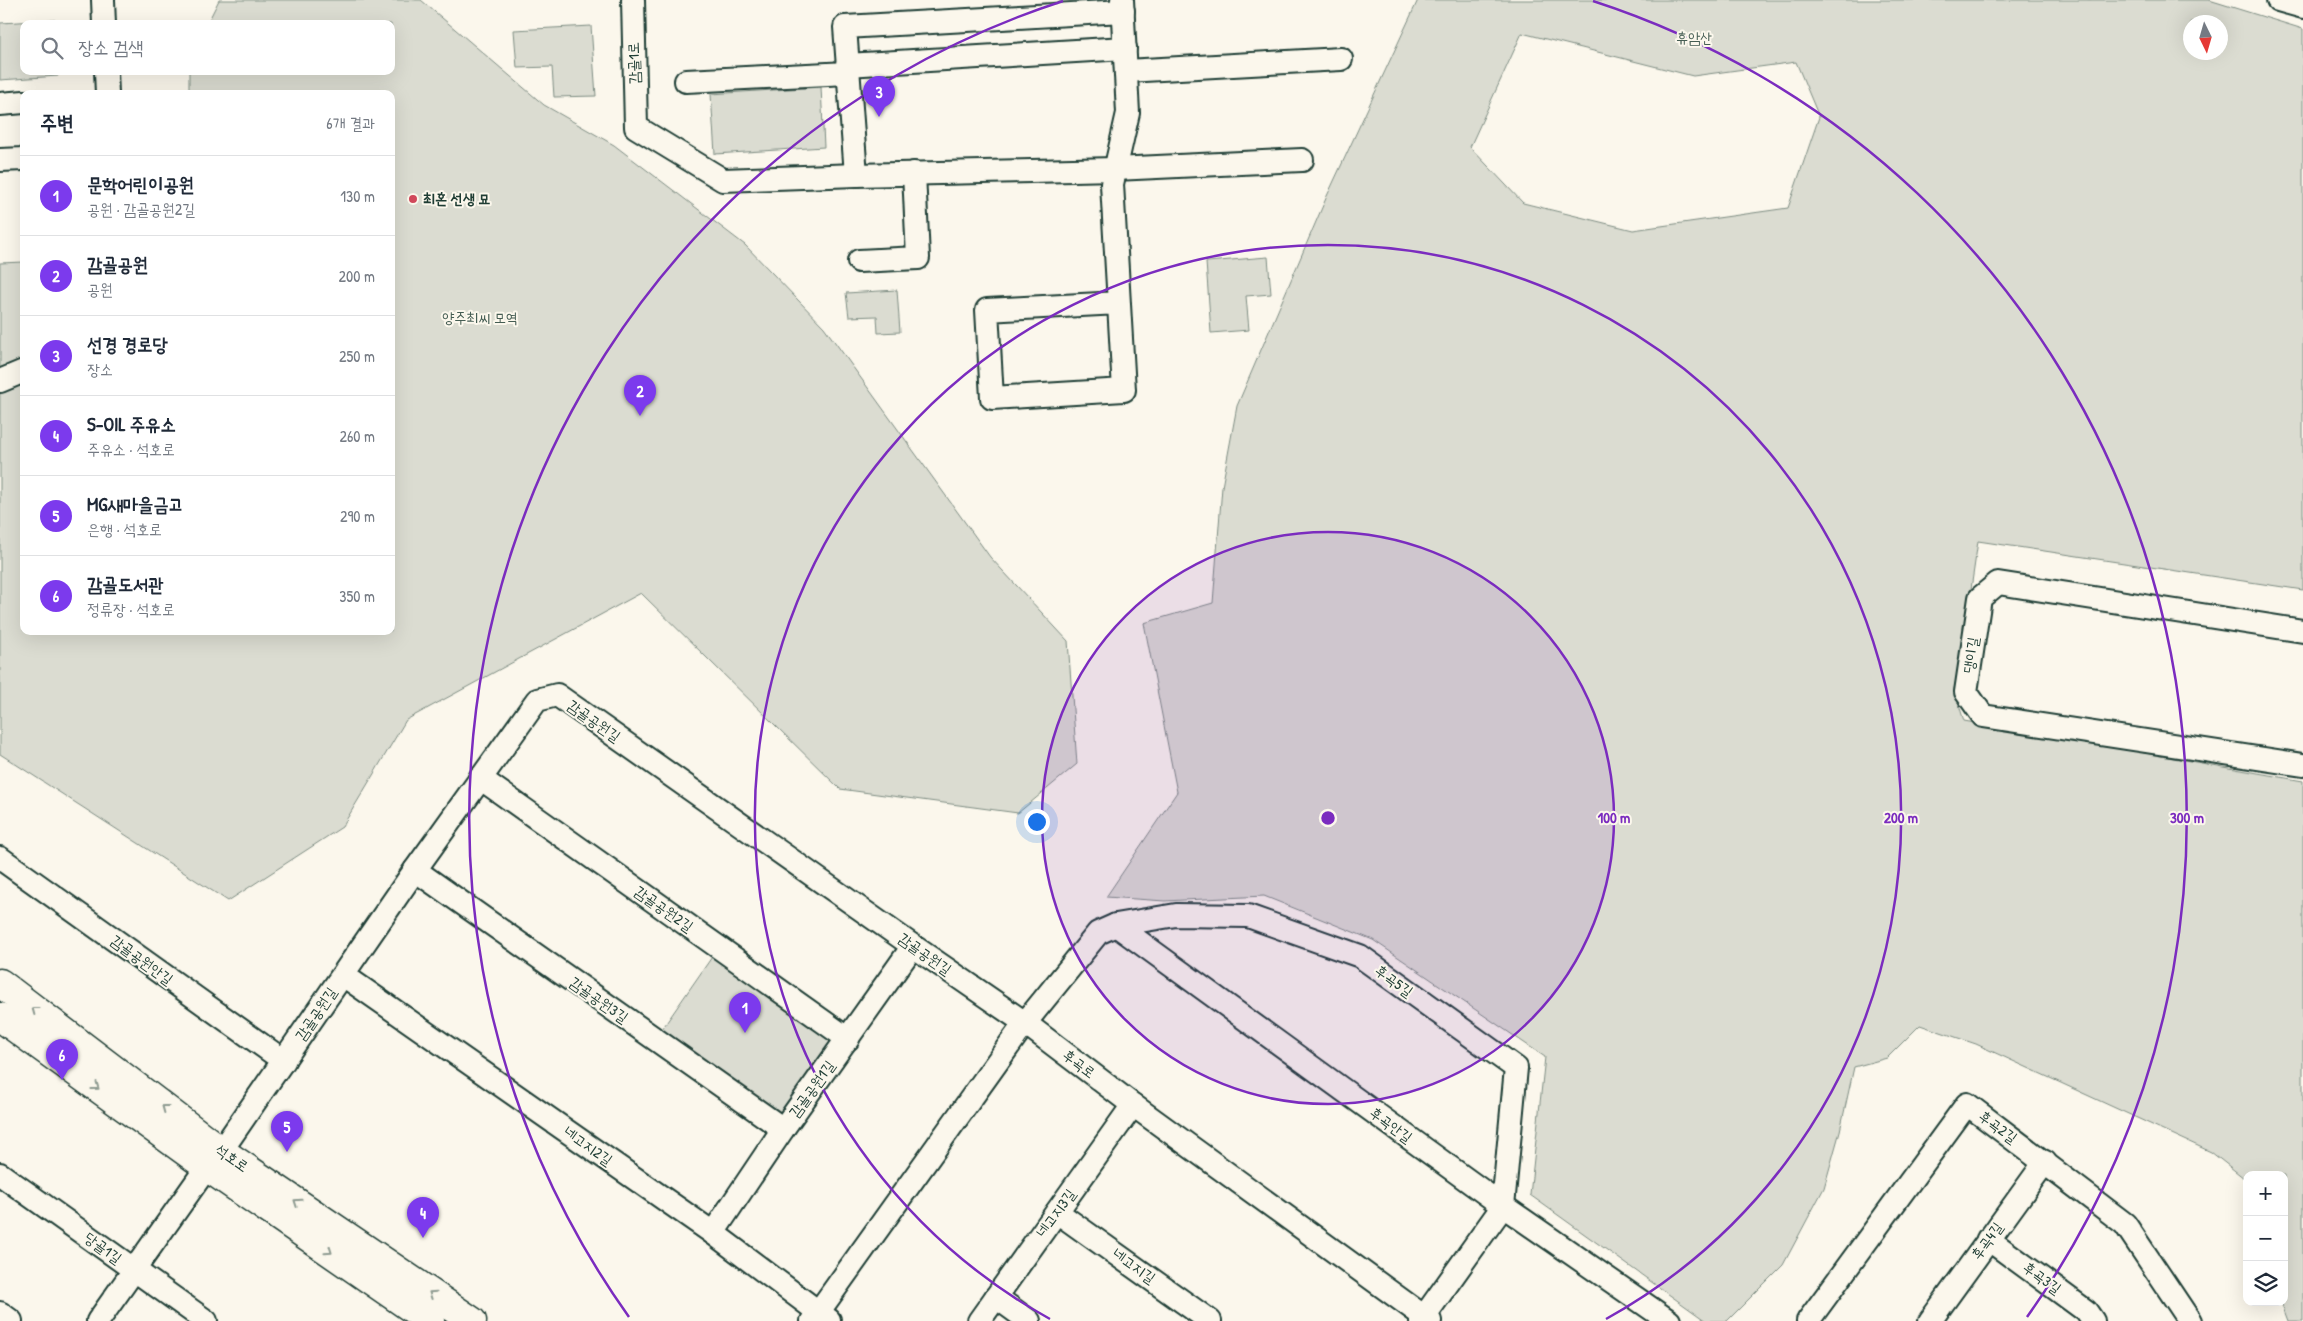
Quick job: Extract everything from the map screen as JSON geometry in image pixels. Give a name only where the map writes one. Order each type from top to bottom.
[{"type":"main road","name":"석호로","points":[[0,983],[214,1159],[430,1321]]},
{"type":"main road","name":"석호로","points":[[0,1017],[214,1159],[472,1321]]},
{"type":"street","points":[[103,0],[104,20]]},
{"type":"street","name":"감골1로","points":[[633,0],[636,127],[723,180],[856,175]]},
{"type":"street","points":[[2278,0],[2303,7]]},
{"type":"street","points":[[1119,303],[987,310],[992,398],[1124,390],[1119,303],[1112,184],[1115,169],[1128,113],[1123,5],[845,27],[856,175],[1115,169],[1302,160]]},
{"type":"street","points":[[686,81],[1125,48]]},
{"type":"street","points":[[1126,71],[1342,58]]},
{"type":"street","points":[[106,75],[107,90]]},
{"type":"street","points":[[0,104],[20,102]]},
{"type":"street","points":[[0,160],[20,159]]},
{"type":"street","points":[[859,261],[918,258],[914,174]]},
{"type":"street","points":[[0,381],[20,373]]},
{"type":"street","name":"댕이길","points":[[2302,761],[1982,716],[1966,692],[1980,598],[1998,583],[2303,631]]},
{"type":"street","name":"감골공원길","points":[[98,1321],[284,1061],[480,778],[537,700],[557,695],[1025,1023]]},
{"type":"street","name":"감골공원2길","points":[[480,778],[848,1039]]},
{"type":"street","name":"감골공원안길","points":[[0,858],[284,1061]]},
{"type":"street","name":"감골공원3길","points":[[416,870],[783,1129]]},
{"type":"street","name":"후곡5길","points":[[1025,1023],[1098,933],[1116,925],[1176,915],[1248,916],[1360,956],[1516,1068],[1503,1206]]},
{"type":"street","name":"후곡안길","points":[[1116,925],[1503,1206],[1669,1321]]},
{"type":"street","name":"감골공원1길","points":[[713,1233],[783,1129],[913,946]]},
{"type":"street","name":"네고지2길","points":[[343,975],[713,1233],[820,1318]]},
{"type":"street","points":[[820,1318],[1025,1023]]},
{"type":"street","name":"후곡로","points":[[1025,1023],[1425,1320]]},
{"type":"street","name":"후곡2길","points":[[1808,1321],[1967,1104],[2125,1224],[2190,1321]]},
{"type":"street","name":"네고지3길","points":[[979,1321],[1133,1105]]},
{"type":"street","name":"후곡4길","points":[[1930,1321],[2045,1162]]},
{"type":"street","name":"당골1길","points":[[0,1174],[206,1321]]},
{"type":"street","points":[[1425,1320],[1503,1206]]},
{"type":"street","name":"네고지길","points":[[1057,1212],[1210,1321]]},
{"type":"street","name":"후곡3길","points":[[1988,1239],[2086,1311],[2093,1321]]},
{"type":"street","points":[[996,1297],[1029,1321]]},
{"type":"street","points":[[0,1313],[12,1321]]},
{"type":"green space","name":"양주최씨 모역","points":[[219,0],[421,0],[544,105],[614,145],[745,245],[824,327],[990,557],[1068,641],[1077,764],[1018,813],[840,789],[641,593],[406,720],[342,827],[228,901],[0,754],[0,263],[20,262],[20,635],[395,635],[395,90],[189,90],[189,75],[395,75],[395,20],[209,20]]},
{"type":"green space","name":"휴암산","points":[[1418,0],[2209,0],[2303,29],[2303,590],[1978,541],[1963,644],[1954,689],[1964,721],[2303,781],[2303,1321],[2288,1321],[2282,1306],[2288,1306],[2288,1171],[2243,1171],[2243,1177],[2211,1152],[1976,1044],[1920,1025],[1887,1058],[1854,1067],[1840,1131],[1824,1188],[1783,1265],[1727,1321],[1706,1321],[1530,1195],[1545,1057],[1373,940],[1264,896],[1165,901],[1106,897],[1177,792],[1144,623],[1213,603],[1222,487],[1237,406],[1327,196]],"holes":[[[1522,33],[1693,76],[1796,62],[1819,117],[1788,208],[1633,230],[1523,203],[1470,147]]]},
{"type":"green space","points":[[20,22],[20,75],[58,76],[0,80],[0,23]]},
{"type":"green space","points":[[591,26],[596,96],[554,97],[552,67],[517,68],[514,30]]},
{"type":"green space","points":[[821,87],[824,147],[715,154],[711,94]]},
{"type":"green space","points":[[1268,257],[1271,294],[1246,296],[1249,330],[1211,333],[1206,262]]},
{"type":"green space","points":[[897,290],[900,332],[878,333],[877,316],[849,317],[846,293]]},
{"type":"green space","points":[[714,954],[830,1035],[832,1044],[785,1111],[775,1112],[660,1032]]},
{"type":"place","name":"선경 경로당","points":[[879,117]]},
{"type":"place","name":"최혼 선생 묘","points":[[413,199]]},
{"type":"place","name":"감골공원","points":[[640,416]]},
{"type":"place","name":"문학어린이공원","points":[[745,1033]]},
{"type":"place","name":"감골도서관","points":[[62,1080]]},
{"type":"place","name":"MG새마을금고","points":[[287,1152]]},
{"type":"place","name":"S-OIL 주유소","points":[[423,1238]]}]
